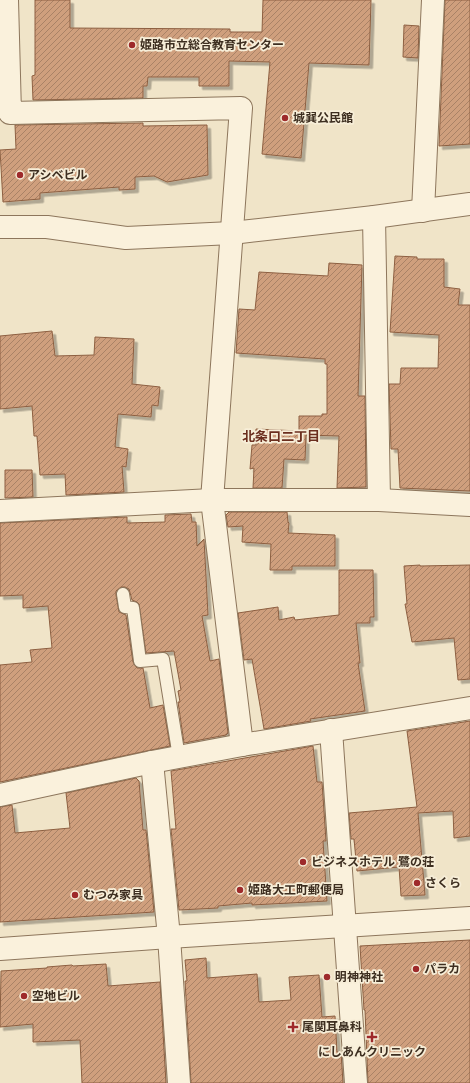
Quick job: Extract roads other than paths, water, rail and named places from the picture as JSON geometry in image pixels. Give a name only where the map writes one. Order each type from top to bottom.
[{"type":"street","points":[[423,211],[433,0]]},
{"type":"street","points":[[4,8],[10,113],[241,108],[212,500],[242,745]]},
{"type":"street","points":[[0,227],[47,227],[126,238],[232,233],[374,217],[470,204]]},
{"type":"street","points":[[374,217],[379,500]]},
{"type":"street","points":[[0,511],[212,500],[379,500],[470,505]]},
{"type":"street","points":[[0,795],[152,762],[242,745],[470,708]]},
{"type":"street","points":[[331,730],[356,1083]]},
{"type":"street","points":[[152,762],[168,937],[179,1083]]},
{"type":"street","points":[[0,950],[168,937],[470,918]]},
{"type":"lane","points":[[123,594],[125,607],[133,608],[140,661],[163,659],[179,757]]},
{"type":"place","name":"姫路市立総合教育センター","points":[[132,45]]},
{"type":"place","name":"城巽公民館","points":[[285,118]]},
{"type":"place","name":"アシベビル","points":[[20,175]]},
{"type":"place","name":"ビジネスホテル 鷺の荘","points":[[303,862]]},
{"type":"place","name":"さくら","points":[[417,883]]},
{"type":"place","name":"姫路大工町郵便局","points":[[240,890]]},
{"type":"place","name":"むつみ家具","points":[[75,895]]},
{"type":"place","name":"パラカ","points":[[416,969]]},
{"type":"place","name":"明神神社","points":[[327,977]]},
{"type":"place","name":"空地ビル","points":[[24,996]]},
{"type":"place","name":"尾関耳鼻科","points":[[293,1027]]},
{"type":"place","name":"にしあんクリニック","points":[[372,1037]]},
{"type":"district","name":"北条口二丁目","points":[[281,436]]}]
